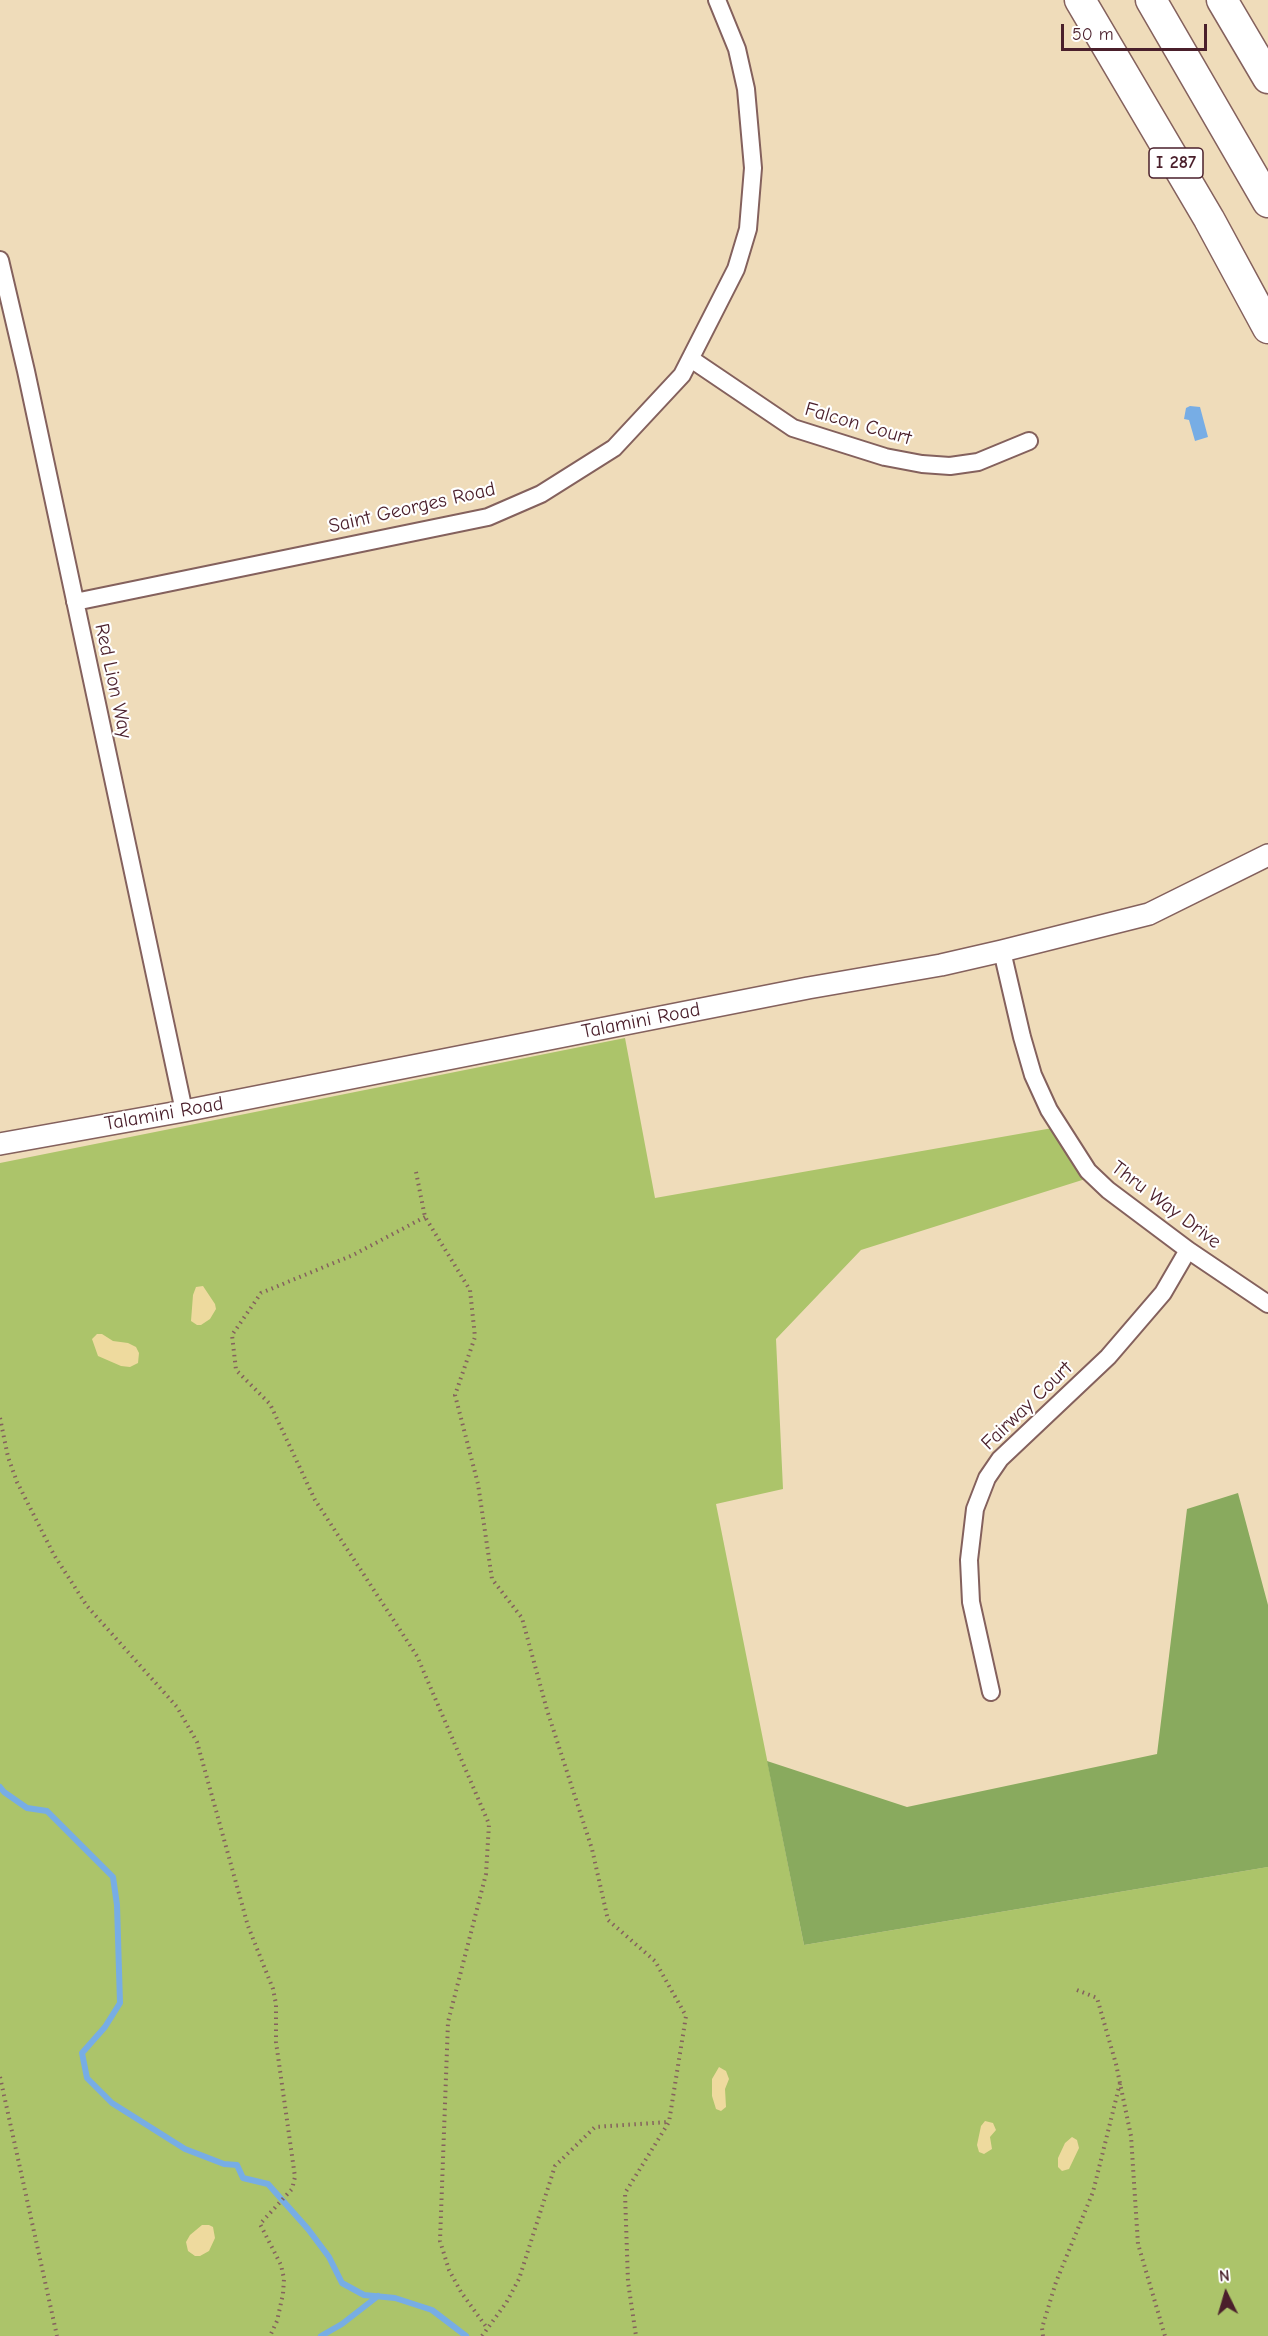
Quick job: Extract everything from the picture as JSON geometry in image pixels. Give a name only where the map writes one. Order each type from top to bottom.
[{"type":"highway","name":"I 287","points":[[1080,0],[1209,219],[1268,328]]},
{"type":"highway","points":[[1151,0],[1268,202]]},
{"type":"highway","points":[[1222,0],[1268,78]]},
{"type":"street","name":"Saint Georges Road","points":[[75,602],[488,517],[541,494],[614,448],[665,396],[682,375],[736,269],[748,229],[753,168],[746,89],[738,49],[717,0]]},
{"type":"street","name":"Red Lion Way","points":[[0,260],[26,371],[184,1112]]},
{"type":"street","name":"Falcon Court","points":[[691,359],[793,428],[885,457],[922,464],[950,466],[978,462],[1029,441]]},
{"type":"street","name":"Talamini Road","points":[[0,1144],[184,1112],[808,988],[941,965],[1149,914],[1242,870],[1268,855]]},
{"type":"street","name":"Thru Way Drive","points":[[1002,951],[1033,1075],[1049,1110],[1088,1171],[1108,1190],[1188,1250],[1268,1304]]},
{"type":"street","name":"Fairway Court","points":[[991,1692],[971,1602],[969,1560],[975,1509],[987,1478],[1000,1459],[1108,1357],[1163,1293],[1188,1250]]},
{"type":"path","points":[[416,1172],[425,1217],[471,1290],[475,1337],[455,1395],[478,1484],[492,1579],[522,1618],[592,1849],[608,1920],[656,1960],[686,2016],[669,2122],[625,2193],[628,2282],[636,2336]]},
{"type":"path","points":[[425,1217],[353,1255],[261,1293],[232,1335],[236,1370],[270,1404],[315,1500],[417,1656],[489,1824],[486,1874],[448,2022],[440,2241],[449,2270],[486,2328]]},
{"type":"path","points":[[0,1418],[8,1457],[17,1482],[54,1555],[87,1606],[177,1707],[197,1742],[248,1926],[273,1989],[276,2004],[276,2042],[295,2177],[292,2189],[260,2224],[281,2265],[284,2279],[278,2321],[270,2336]]},
{"type":"path","points":[[1077,1990],[1097,1998],[1120,2082],[1131,2136],[1137,2244],[1165,2336]]},
{"type":"path","points":[[0,2077],[57,2336]]},
{"type":"path","points":[[1043,2336],[1042,2328],[1056,2282],[1093,2192],[1120,2082]]},
{"type":"path","points":[[482,2335],[506,2303],[519,2279],[555,2166],[595,2127],[669,2122]]},
{"type":"green space","points":[[625,1038],[655,1198],[1064,1126],[1098,1175],[861,1250],[776,1339],[783,1489],[716,1504],[804,1945],[1268,1867],[1268,2336],[0,2336],[0,1163]]},
{"type":"green space","points":[[1238,1493],[1268,1605],[1268,1867],[804,1945],[767,1761],[907,1807],[1157,1754],[1187,1509]]},
{"type":"sand","points":[[203,1286],[216,1309],[210,1319],[197,1325],[191,1321],[193,1295],[196,1287]]},
{"type":"sand","points":[[97,1334],[136,1347],[139,1353],[138,1363],[130,1367],[121,1366],[98,1356],[92,1339]]},
{"type":"sand","points":[[719,2067],[726,2071],[729,2079],[725,2089],[726,2107],[721,2111],[716,2109],[712,2096],[712,2079]]},
{"type":"sand","points":[[985,2121],[993,2123],[996,2130],[990,2137],[992,2149],[984,2154],[979,2152],[977,2145],[981,2126]]},
{"type":"sand","points":[[1072,2137],[1077,2140],[1079,2148],[1069,2169],[1062,2171],[1058,2167],[1058,2158],[1065,2143]]},
{"type":"sand","points":[[202,2225],[213,2227],[215,2238],[209,2251],[195,2256],[188,2251],[186,2242],[190,2235]]},
{"type":"water","points":[[1200,407],[1208,437],[1195,441],[1189,420],[1184,419],[1186,408]]},
{"type":"waterway","points":[[0,1787],[27,1808],[47,1811],[113,1877],[117,1905],[120,2003],[105,2027],[82,2053],[87,2078],[112,2103],[185,2149],[224,2164],[237,2165],[243,2178],[268,2184],[308,2229],[329,2257],[342,2283],[364,2295],[395,2298],[432,2310],[466,2336]]},
{"type":"waterway","points":[[321,2336],[342,2324],[378,2296]]}]
